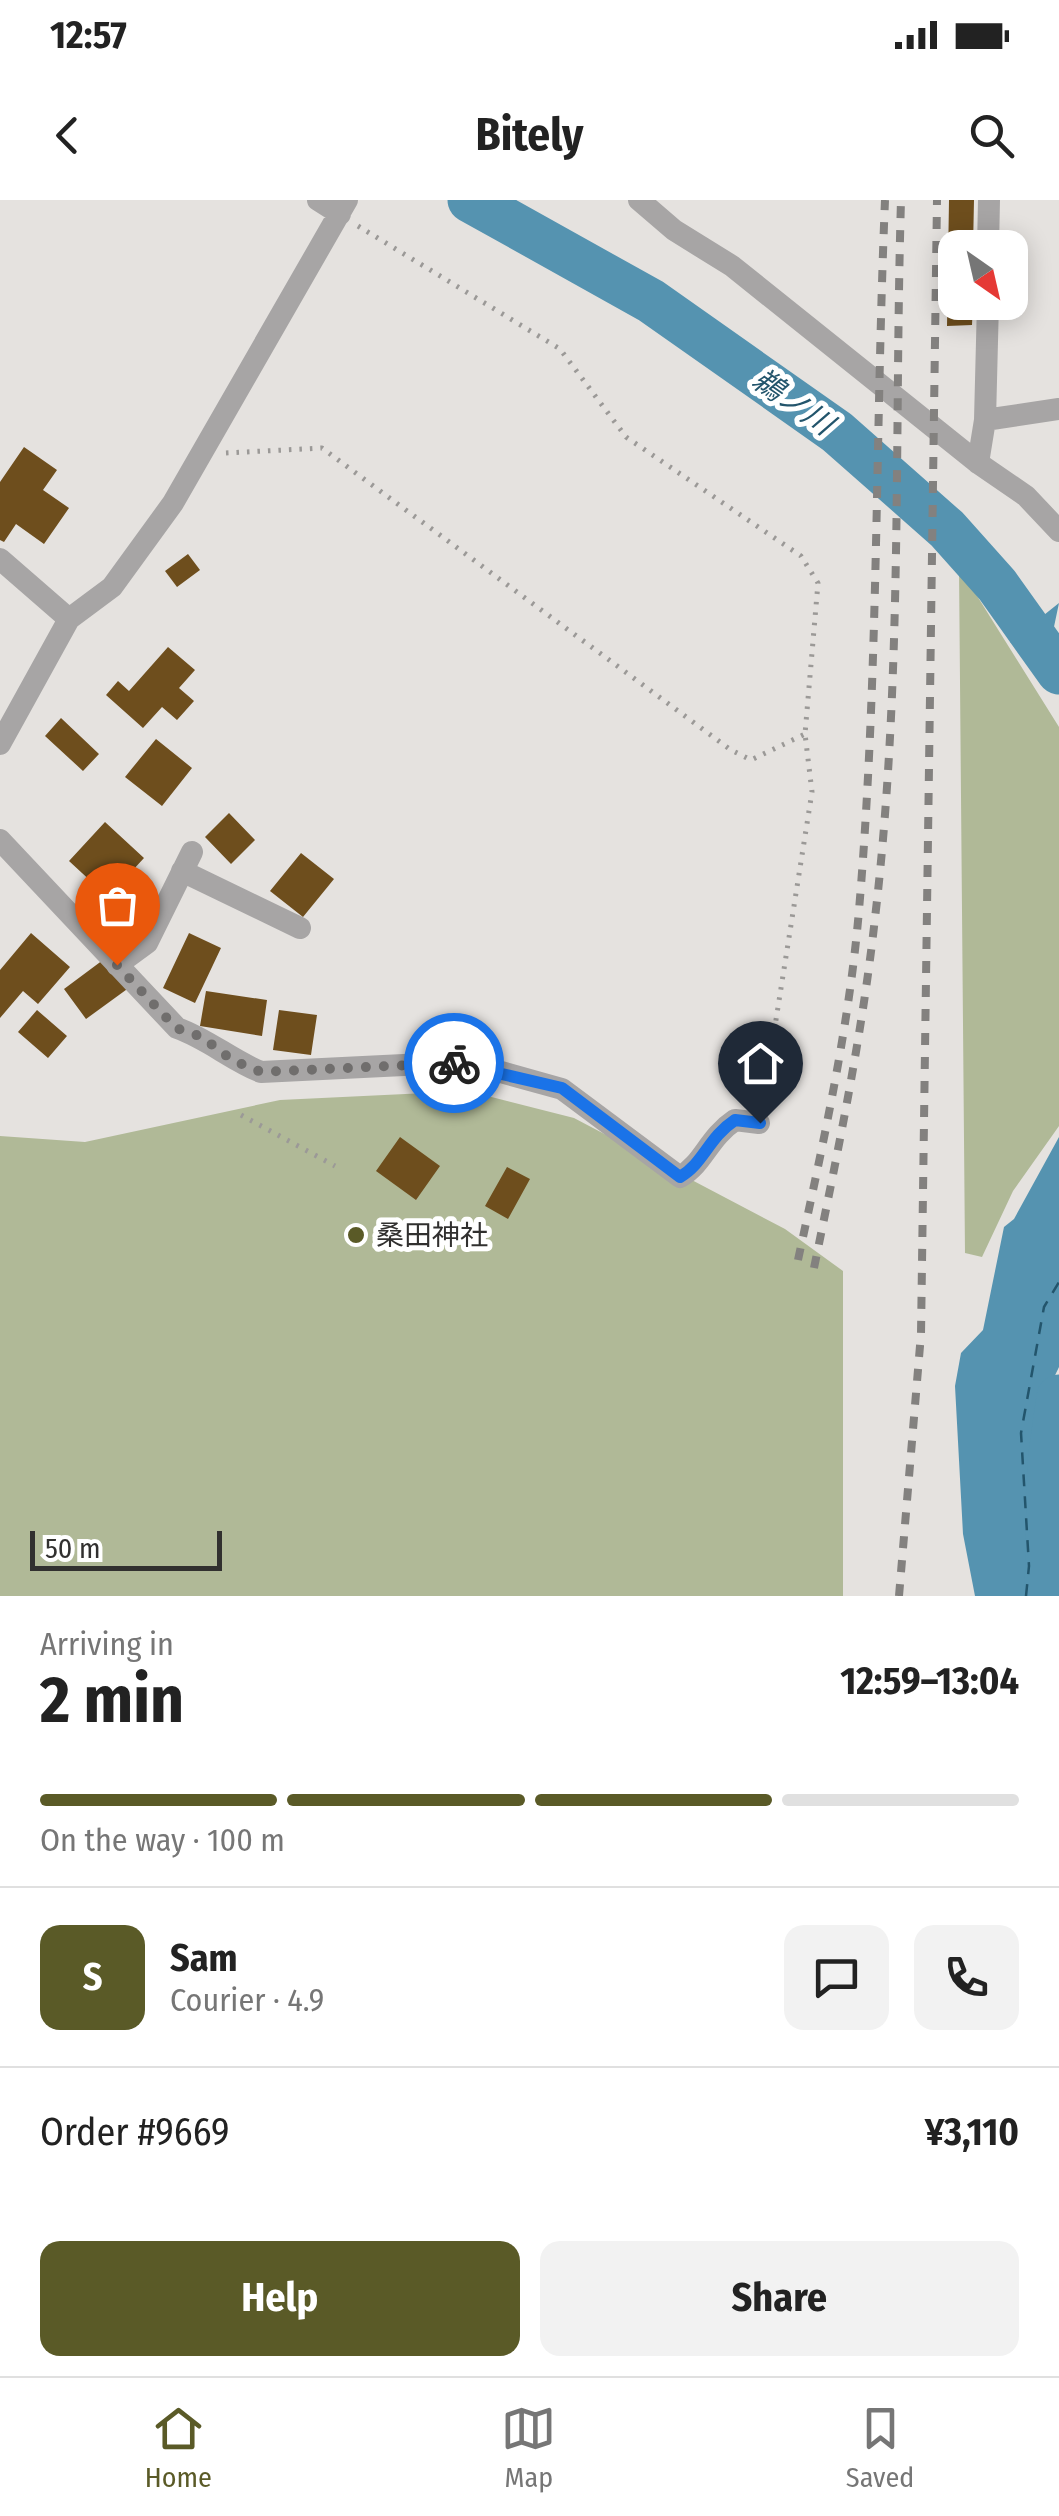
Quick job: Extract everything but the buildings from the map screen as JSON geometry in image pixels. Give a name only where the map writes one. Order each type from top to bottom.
[{"type":"street","points":[[0,744],[69,619],[112,587],[173,503],[344,207],[318,200]]},
{"type":"street","points":[[639,200],[674,230],[732,266],[978,463],[1026,496],[1059,531]]},
{"type":"street","points":[[988,230],[989,200]]},
{"type":"street","points":[[978,463],[985,420],[988,320]]},
{"type":"street","points":[[985,420],[1059,409]]},
{"type":"street","points":[[0,560],[69,619]]},
{"type":"street","points":[[0,840],[176,1028],[202,1037],[232,1060],[261,1072],[465,1062],[562,1088],[680,1177],[693,1170],[714,1133],[735,1120],[760,1123]]},
{"type":"street","points":[[117,965],[146,942],[186,862],[300,928]]},
{"type":"path","points":[[344,207],[560,349],[626,437],[801,556],[818,583],[806,734],[812,792],[760,1123]]},
{"type":"path","points":[[201,454],[322,448],[731,750],[752,760],[806,734]]},
{"type":"path","points":[[241,1115],[335,1166]]},
{"type":"green space","points":[[959,567],[1059,727],[1059,1126],[1013,1191],[982,1257],[965,1253]]},
{"type":"green space","points":[[468,1091],[574,1118],[785,1229],[843,1271],[843,1596],[0,1596],[0,1136],[85,1142],[280,1100]]},
{"type":"water","points":[[1059,603],[1051,641],[1059,654],[1059,683],[1047,665],[1010,642]]},
{"type":"water","points":[[1059,1137],[1059,1367],[1048,1390],[1045,1443],[1059,1408],[1059,1596],[975,1596],[963,1534],[955,1386],[961,1353],[983,1330],[1004,1227],[1014,1219]]},
{"type":"waterway","name":"鵜ノ川","points":[[470,200],[651,301],[837,432],[947,529],[997,585],[1059,672]]},
{"type":"waterway","points":[[1047,1596],[1050,1461],[1059,1397]]},
{"type":"ferry route","points":[[1026,1596],[1029,1566],[1021,1433],[1044,1307],[1059,1282]]},
{"type":"railway","points":[[798,1260],[842,1042],[859,910],[873,644],[885,200]]},
{"type":"railway","points":[[814,1268],[863,1006],[884,829],[894,649],[901,200]]},
{"type":"railway","points":[[899,1596],[921,1334],[937,200]]},
{"type":"way so far","points":[[117,965],[176,1028],[202,1037],[232,1060],[261,1072],[454,1063]]},
{"type":"place","name":"桑田神社","points":[[356,1235]]},
{"type":"route","points":[[454,1063],[465,1062],[562,1088],[680,1177],[693,1170],[714,1133],[735,1120],[760,1123]]}]
